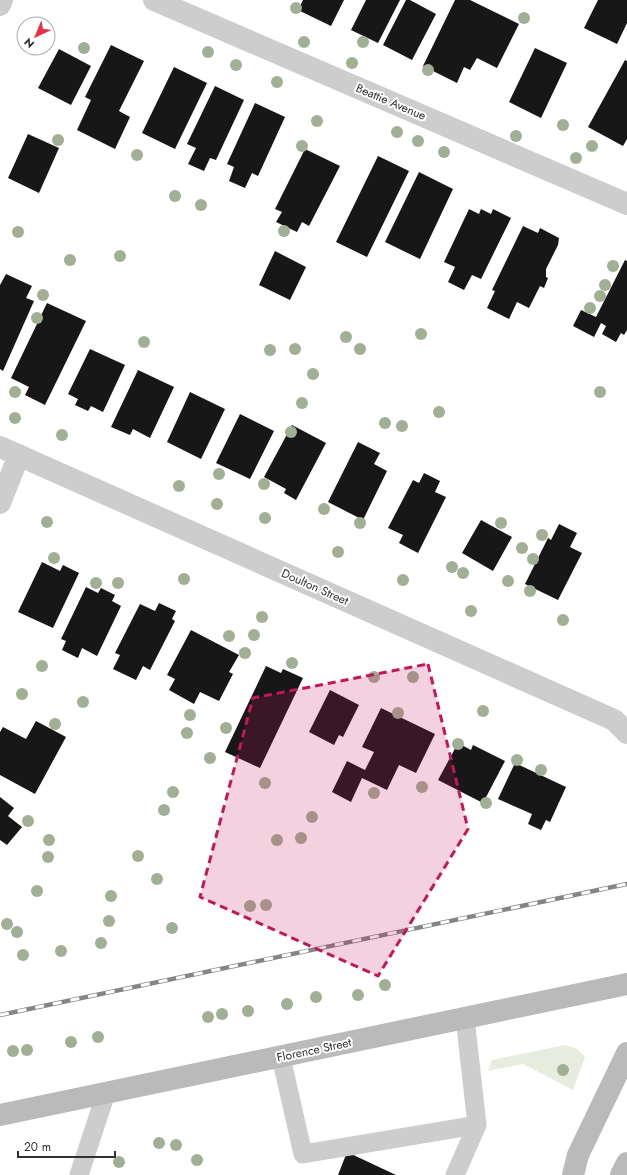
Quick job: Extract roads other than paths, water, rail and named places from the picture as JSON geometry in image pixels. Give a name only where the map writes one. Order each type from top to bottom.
[{"type":"main road","name":"Florence Street","points":[[0,1115],[627,984]]},
{"type":"main road","points":[[573,1175],[578,1155],[627,1053]]},
{"type":"main road","points":[[621,1175],[627,1163]]},
{"type":"street","points":[[0,4],[2,0]]},
{"type":"street","name":"Beattie Avenue","points":[[154,0],[627,204]]},
{"type":"street","points":[[0,503],[10,451]]},
{"type":"street","name":"Doulton Street","points":[[10,451],[614,720],[627,733]]},
{"type":"lane","points":[[455,1175],[477,1124],[465,1018]]},
{"type":"lane","points":[[280,1057],[303,1154],[477,1124]]},
{"type":"lane","points":[[79,1175],[106,1093]]},
{"type":"railway","points":[[0,1015],[627,884]]}]
